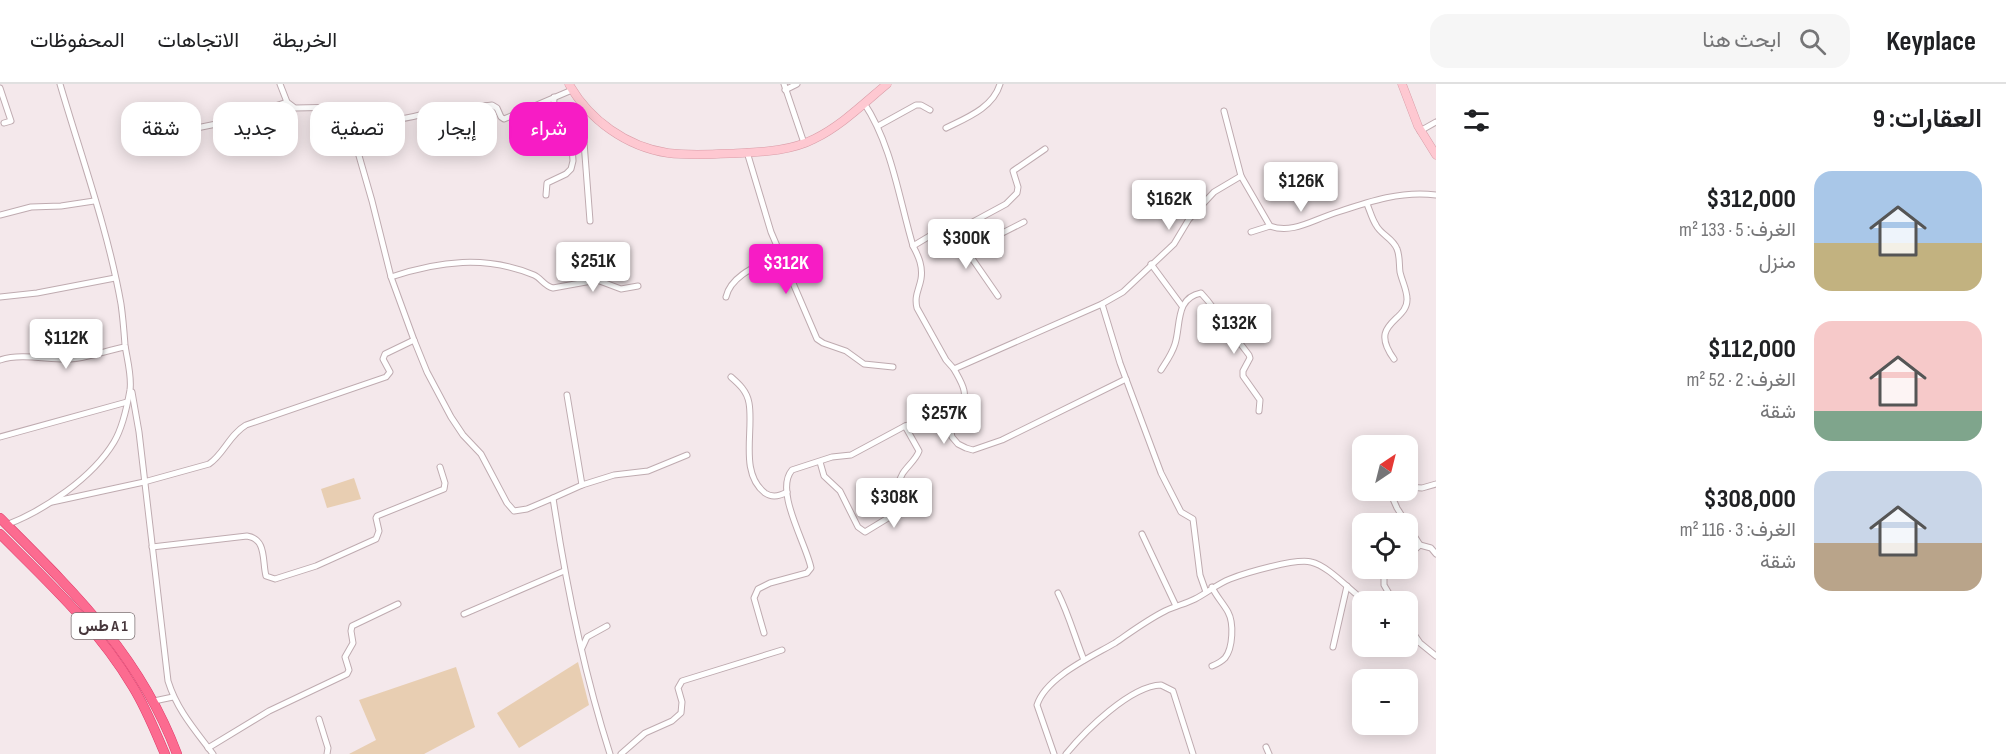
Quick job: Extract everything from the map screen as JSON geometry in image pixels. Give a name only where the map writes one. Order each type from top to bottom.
[{"type":"highway","name":"طس A 1","points":[[3,521],[98,620],[120,648],[154,700],[177,754]]},
{"type":"highway","name":"طس A 1","points":[[0,534],[76,611],[105,646],[140,699],[165,754]]},
{"type":"street","points":[[60,84],[121,304],[165,667],[173,697],[185,719],[213,754]]},
{"type":"street","points":[[280,84],[287,102]]},
{"type":"street","points":[[797,84],[784,87],[804,143]]},
{"type":"street","points":[[405,119],[442,110],[492,105],[497,108],[504,119],[571,87],[588,111],[603,125],[640,144],[666,153],[691,155],[747,152],[804,143],[824,133],[887,84]]},
{"type":"street","points":[[946,128],[978,112],[988,103],[1000,84]]},
{"type":"street","points":[[1402,84],[1420,131],[1436,154]]},
{"type":"street","points":[[0,88],[11,121],[4,123]]},
{"type":"street","points":[[554,97],[554,102]]},
{"type":"street","points":[[764,633],[754,598],[758,589],[770,583],[807,573],[811,568],[787,492],[786,481],[792,470],[832,457],[851,455],[905,426],[960,407],[965,401],[966,394],[954,369],[946,360],[917,308],[916,292],[921,280],[921,268],[878,126],[864,103]]},
{"type":"street","points":[[878,126],[916,105],[930,110]]},
{"type":"street","points":[[1224,111],[1241,176],[1270,226]]},
{"type":"street","points":[[1420,131],[1436,122]]},
{"type":"street","points":[[913,246],[933,234],[953,231],[1006,204],[1014,198],[1018,187],[1013,171],[1045,148]]},
{"type":"street","points":[[747,152],[762,205],[817,339],[823,344],[846,351],[864,364],[893,367]]},
{"type":"street","points":[[359,156],[391,277],[427,372],[451,417],[463,435],[481,454],[510,508],[519,511],[582,485],[618,474],[648,471],[687,455]]},
{"type":"street","points":[[546,195],[547,183],[571,170],[574,156]]},
{"type":"street","points":[[585,156],[590,221]]},
{"type":"street","points":[[954,369],[1124,292],[1174,244],[1189,219],[1209,196],[1241,176]]},
{"type":"street","points":[[1251,232],[1270,226],[1282,229],[1292,228],[1395,195],[1414,193],[1436,195]]},
{"type":"street","points":[[0,214],[31,207],[61,206],[94,201]]},
{"type":"street","points":[[1367,204],[1376,226],[1397,249],[1407,300],[1406,306],[1388,328],[1384,339],[1386,348],[1395,359]]},
{"type":"street","points":[[967,252],[1024,222]]},
{"type":"street","points":[[953,231],[998,296]]},
{"type":"street","points":[[726,297],[734,281],[781,254]]},
{"type":"street","points":[[391,277],[436,264],[458,262],[506,266],[535,275],[548,287],[553,288],[597,280],[621,289],[638,286]]},
{"type":"street","points":[[1151,264],[1182,306]]},
{"type":"street","points":[[0,297],[37,293],[115,278]]},
{"type":"street","points":[[1161,370],[1173,349],[1182,306],[1198,293],[1204,295],[1249,355],[1243,376],[1260,400],[1259,411]]},
{"type":"street","points":[[1102,303],[1126,380],[1161,473],[1180,512],[1193,519],[1200,575],[1206,592]]},
{"type":"street","points":[[47,504],[144,482],[209,464],[236,430],[246,425],[386,377],[390,372],[383,359],[385,354],[414,340]]},
{"type":"street","points":[[0,360],[70,359],[125,347]]},
{"type":"street","points":[[730,377],[746,393],[750,404],[750,455],[753,476],[763,491],[769,495],[779,496],[787,492]]},
{"type":"street","points":[[947,413],[952,437],[966,448],[973,450],[1002,440],[1126,380]]},
{"type":"street","points":[[3,521],[22,519],[47,504],[86,475],[109,449],[118,434],[131,387]]},
{"type":"street","points":[[567,394],[582,485]]},
{"type":"street","points":[[0,437],[127,402]]},
{"type":"street","points":[[820,462],[825,476],[840,491],[858,527],[865,532],[906,507],[900,491],[900,479],[919,451],[905,426]]},
{"type":"street","points":[[152,547],[255,537],[262,551],[266,576],[275,579],[316,566],[376,539],[379,531],[376,518],[378,516],[444,489],[446,483],[440,467]]},
{"type":"street","points":[[1418,488],[1436,484]]},
{"type":"street","points":[[553,498],[564,571],[581,650],[610,754]]},
{"type":"street","points":[[1394,501],[1420,545],[1431,548],[1436,554]]},
{"type":"street","points":[[1142,534],[1176,606]]},
{"type":"street","points":[[1054,754],[1037,705],[1043,694],[1061,676],[1084,660],[1156,616],[1195,599],[1212,587],[1255,570],[1301,561],[1317,564],[1353,591]]},
{"type":"street","points":[[464,614],[564,571]]},
{"type":"street","points":[[1333,647],[1347,586]]},
{"type":"street","points":[[1212,587],[1230,616],[1231,630],[1227,656],[1212,666]]},
{"type":"street","points":[[1058,593],[1067,611],[1073,634],[1084,660]]},
{"type":"street","points":[[208,748],[269,711],[347,674],[349,669],[345,657],[353,644],[352,626],[398,604]]},
{"type":"street","points":[[581,650],[587,637],[607,626]]},
{"type":"street","points":[[1418,640],[1436,656]]},
{"type":"street","points":[[621,754],[645,733],[672,721],[681,713],[682,702],[678,688],[682,681],[782,650]]},
{"type":"street","points":[[1066,754],[1093,725],[1121,702],[1149,687],[1161,684],[1173,691],[1193,754]]},
{"type":"street","points":[[154,700],[173,697]]},
{"type":"street","points":[[319,719],[328,748],[327,754]]},
{"type":"street","points":[[1266,747],[1269,754]]},
{"type":"shaded area","points":[[354,478],[361,499],[327,508],[321,489]]},
{"type":"shaded area","points":[[578,662],[589,705],[519,748],[497,713]]},
{"type":"shaded area","points":[[456,667],[475,727],[424,754],[349,754],[376,740],[359,700]]}]
